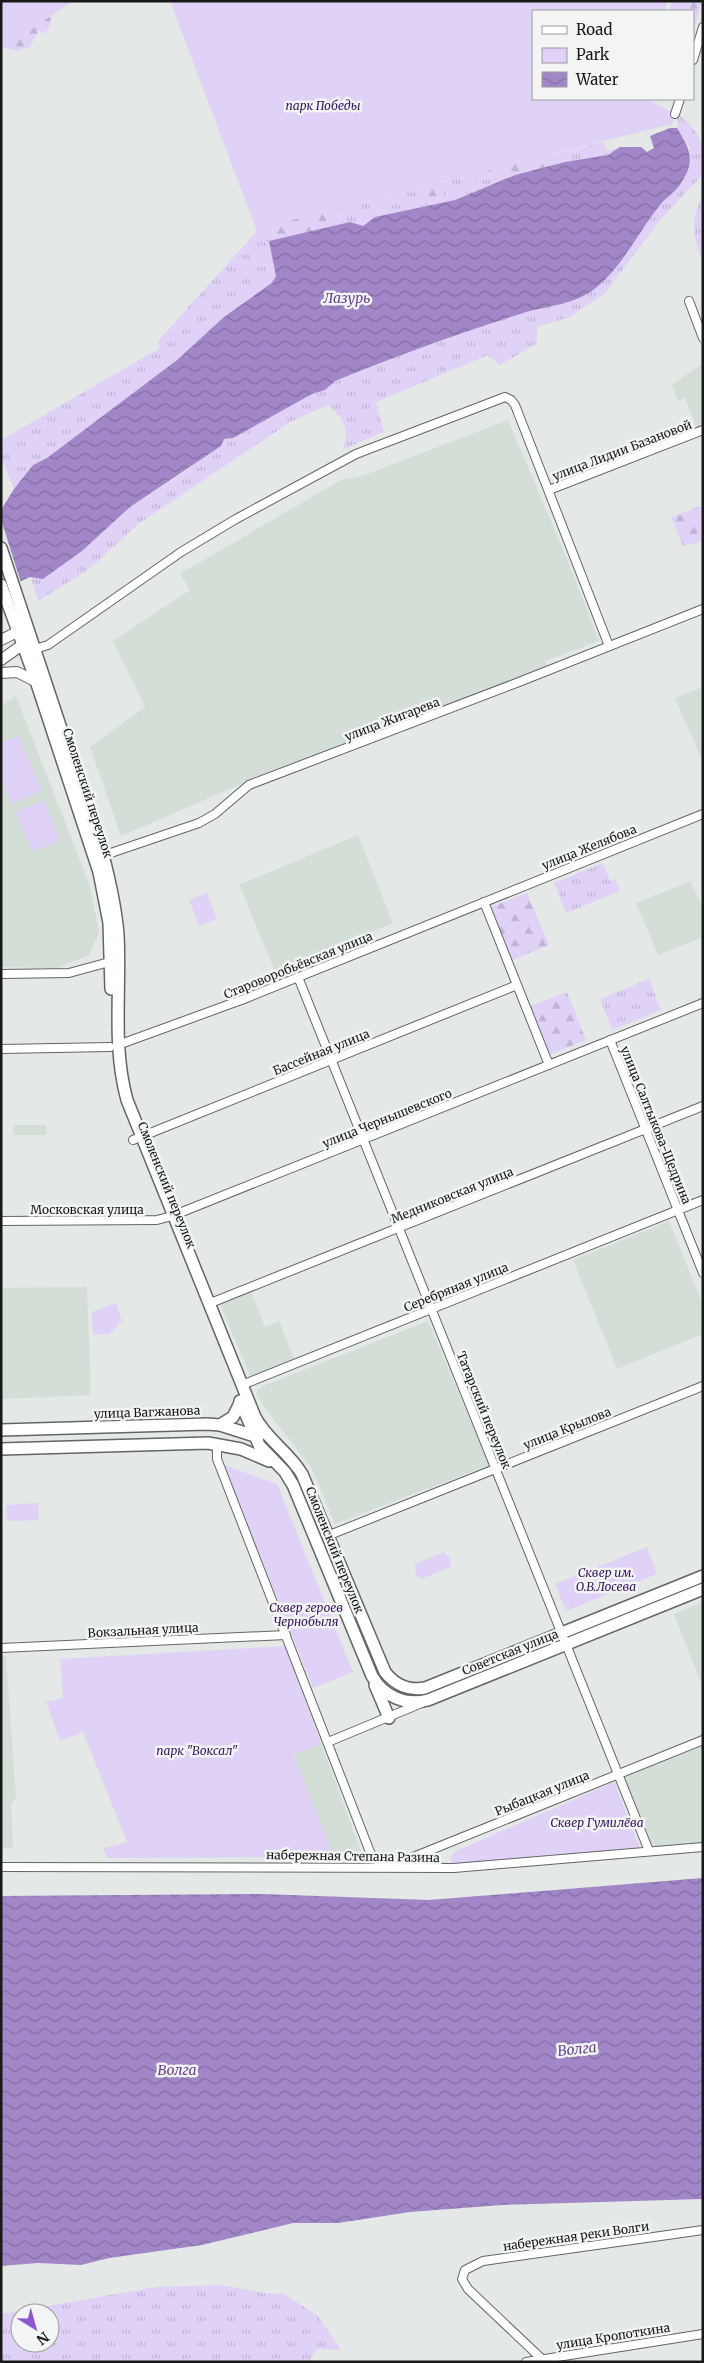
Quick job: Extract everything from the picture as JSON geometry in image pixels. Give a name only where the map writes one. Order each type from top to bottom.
[{"type":"main road","points":[[1,548],[16,609]]},
{"type":"main road","points":[[1,585],[16,609]]},
{"type":"main road","name":"Смоленский переулок","points":[[16,609],[23,632],[35,649],[115,909],[114,1046],[137,1138],[244,1399],[260,1427],[288,1454],[302,1474],[330,1535],[383,1669],[391,1679],[401,1685],[425,1688]]},
{"type":"main road","name":"Смоленский переулок","points":[[23,632],[22,645],[99,857]]},
{"type":"main road","points":[[1,640],[23,632]]},
{"type":"main road","points":[[1,660],[22,645],[35,649]]},
{"type":"main road","points":[[1,673],[17,672],[37,682]]},
{"type":"main road","name":"Смоленский переулок","points":[[169,1217],[242,1385],[247,1419],[254,1436],[263,1451],[285,1472],[293,1485],[372,1676],[384,1691],[398,1699],[413,1702],[428,1700]]},
{"type":"main road","points":[[220,1425],[233,1417],[244,1399]]},
{"type":"main road","points":[[212,1444],[239,1430],[247,1419]]},
{"type":"main road","name":"улица Вагжанова","points":[[1,1430],[220,1425],[239,1430],[273,1444],[288,1454]]},
{"type":"main road","points":[[1,1449],[212,1444],[247,1451],[276,1464]]},
{"type":"main road","name":"Советская улица","points":[[425,1688],[703,1576]]},
{"type":"main road","name":"Советская улица","points":[[428,1700],[703,1589]]},
{"type":"main road","points":[[372,1676],[389,1718]]},
{"type":"street","points":[[694,57],[703,27]]},
{"type":"street","points":[[674,114],[680,100]]},
{"type":"street","points":[[689,301],[703,338]]},
{"type":"street","points":[[35,649],[48,646],[181,552],[356,454],[502,397],[509,398],[515,405],[609,646]]},
{"type":"street","name":"улица Лидии Базановой","points":[[549,490],[703,430]]},
{"type":"street","name":"улица Жигарева","points":[[99,857],[199,823],[215,814],[249,785],[703,609]]},
{"type":"street","name":"улица Желябова","points":[[484,902],[703,814]]},
{"type":"street","points":[[484,902],[549,1064]]},
{"type":"street","name":"Староворобьёвская улица","points":[[1,1049],[114,1046],[298,977],[484,902]]},
{"type":"street","points":[[1,974],[69,973],[114,960]]},
{"type":"street","name":"Татарский переулок","points":[[298,977],[649,1851]]},
{"type":"street","name":"Бассейная улица","points":[[137,1138],[517,985]]},
{"type":"street","name":"улица Чернышевского","points":[[169,1217],[703,1003]]},
{"type":"street","name":"улица Салтыкова-Щедрина","points":[[610,1040],[703,1273]]},
{"type":"street","name":"Медниковская улица","points":[[208,1304],[703,1106]]},
{"type":"street","name":"Серебряная улица","points":[[242,1385],[703,1200]]},
{"type":"street","name":"Московская улица","points":[[1,1221],[157,1220],[169,1217]]},
{"type":"street","name":"улица Крылова","points":[[330,1535],[703,1386]]},
{"type":"street","points":[[212,1444],[370,1852],[379,1863],[389,1867]]},
{"type":"street","name":"Вокзальная улица","points":[[1,1648],[286,1634]]},
{"type":"street","name":"Советская улица","points":[[328,1742],[428,1700]]},
{"type":"street","name":"Рыбацкая улица","points":[[389,1867],[703,1740]]},
{"type":"street","name":"набережная Степана Разина","points":[[1,1867],[454,1868],[703,1847]]},
{"type":"street","name":"набережная реки Волги","points":[[544,2360],[468,2289],[462,2279],[465,2270],[483,2261],[703,2230]]},
{"type":"street","name":"улица Кропоткина","points":[[526,2362],[703,2334]]},
{"type":"shaded area","points":[[702,364],[703,426],[697,428],[685,398],[678,401],[672,385]]},
{"type":"shaded area","points":[[508,420],[570,566],[599,641],[545,661],[547,668],[232,788],[121,836],[90,747],[145,707],[113,641],[190,590],[180,574],[341,480],[365,475]]},
{"type":"shaded area","points":[[703,687],[703,762],[675,698]]},
{"type":"shaded area","points":[[16,696],[90,886],[99,932],[89,955],[57,968],[1,967],[1,706]]},
{"type":"shaded area","points":[[358,835],[393,923],[275,971],[239,885]]},
{"type":"shaded area","points":[[691,881],[703,909],[703,937],[658,955],[636,903]]},
{"type":"shaded area","points":[[13,1125],[46,1125],[46,1135],[13,1135]]},
{"type":"shaded area","points":[[669,1221],[703,1305],[703,1334],[617,1369],[573,1260]]},
{"type":"shaded area","points":[[87,1287],[91,1395],[1,1399],[1,1288]]},
{"type":"shaded area","points":[[251,1291],[265,1327],[279,1321],[295,1360],[251,1378],[220,1304]]},
{"type":"shaded area","points":[[428,1321],[489,1465],[335,1524],[312,1469],[260,1401],[256,1392],[263,1386]]},
{"type":"shaded area","points":[[703,1602],[703,1688],[674,1614]]},
{"type":"shaded area","points":[[6,1656],[16,1798],[11,1803],[13,1848],[1,1848],[1,1657]]},
{"type":"shaded area","points":[[321,1743],[362,1854],[334,1857],[294,1755]]},
{"type":"shaded area","points":[[703,1745],[703,1843],[649,1847],[622,1777]]},
{"type":"green space","points":[[1,1],[74,1],[53,7],[49,29],[42,34],[39,30],[29,48],[25,47],[18,51],[1,47]]},
{"type":"green space","points":[[1,1],[73,1],[1,50]]},
{"type":"green space","points":[[170,1],[273,225],[604,142],[607,151],[620,147],[608,155],[565,162],[515,175],[455,200],[375,217],[363,226],[269,242],[277,276],[273,282],[224,317],[177,360],[47,459],[33,465],[14,489],[1,458],[1,440],[160,348],[158,341],[257,231]]},
{"type":"green space","name":"парк Победы","points":[[170,1],[667,1],[665,10],[532,10],[532,100],[650,100],[675,114],[672,124],[273,225],[257,231]]},
{"type":"green space","points":[[672,1],[702,1],[694,29],[694,10],[669,10]]},
{"type":"green space","points":[[678,114],[692,128],[700,140],[703,154],[703,174],[661,219],[605,293],[570,317],[537,327],[537,343],[500,365],[488,355],[376,402],[384,432],[343,449],[346,429],[342,420],[328,405],[292,421],[138,524],[88,570],[38,601],[31,577],[43,579],[82,551],[130,507],[190,468],[224,439],[312,394],[325,390],[334,381],[418,348],[528,311],[581,298],[613,271],[660,204],[681,184],[690,148],[677,128]]},
{"type":"green space","points":[[549,154],[553,160],[550,164],[551,169],[518,178],[513,171],[500,177],[486,180],[476,180],[473,174]]},
{"type":"green space","points":[[435,182],[444,194],[444,199],[437,206],[425,200],[425,195],[428,191],[426,184]]},
{"type":"green space","points":[[703,192],[703,263],[695,235],[694,220]]},
{"type":"green space","points":[[358,203],[357,208],[328,218],[320,228],[303,236],[284,240],[281,233],[277,236],[279,240],[271,242],[261,240],[258,233],[258,227],[281,221],[284,227],[290,219]]},
{"type":"green space","points":[[701,506],[703,541],[683,546],[671,517]]},
{"type":"green space","points":[[19,736],[42,791],[12,804],[1,779],[1,743]]},
{"type":"green space","points":[[44,800],[60,840],[32,852],[16,812]]},
{"type":"green space","points":[[603,863],[610,881],[615,879],[620,891],[566,913],[554,883]]},
{"type":"green space","points":[[207,893],[217,919],[199,926],[189,900]]},
{"type":"green space","points":[[527,893],[549,945],[510,961],[488,908]]},
{"type":"green space","points":[[649,979],[661,1010],[612,1030],[600,999]]},
{"type":"green space","points":[[567,992],[586,1040],[549,1055],[530,1006]]},
{"type":"green space","points":[[116,1303],[122,1321],[109,1334],[93,1335],[92,1312]]},
{"type":"green space","name":"Сквер героев Чернобыля","points":[[224,1465],[277,1484],[353,1672],[313,1688]]},
{"type":"green space","points":[[38,1503],[39,1520],[7,1521],[6,1505]]},
{"type":"green space","name":"Сквер им. О.В.Лосева","points":[[647,1547],[657,1574],[566,1611],[555,1584]]},
{"type":"green space","points":[[444,1552],[451,1560],[450,1567],[421,1579],[416,1574],[415,1564]]},
{"type":"green space","name":"парк \"Воксал\"","points":[[285,1646],[321,1743],[294,1755],[334,1857],[107,1858],[103,1848],[127,1842],[83,1732],[60,1741],[46,1702],[63,1698],[60,1659]]},
{"type":"green space","name":"Сквер Гумилёва","points":[[614,1782],[640,1848],[456,1865],[451,1861],[450,1856],[454,1852]]},
{"type":"green space","points":[[223,2285],[263,2293],[284,2294],[318,2316],[341,2350],[317,2349],[309,2362],[1,2362],[1,2314],[10,2312],[10,2353],[60,2353],[60,2304],[156,2287]]},
{"type":"water","name":"Лазурь","points":[[670,128],[677,128],[688,149],[690,161],[686,175],[674,192],[662,202],[652,215],[616,268],[589,293],[571,301],[530,311],[450,337],[335,381],[325,390],[312,394],[233,438],[224,439],[221,446],[130,507],[82,551],[43,579],[30,577],[1,590],[1,510],[14,489],[33,465],[47,458],[177,360],[224,317],[273,282],[276,276],[269,241],[350,222],[363,226],[375,217],[455,200],[515,175],[565,162],[608,155],[620,147],[641,147],[647,152],[654,148],[650,136]]},
{"type":"water","name":"Волга","points":[[703,1878],[703,2199],[502,2205],[410,2212],[338,2223],[293,2223],[202,2245],[109,2258],[81,2265],[38,2263],[1,2266],[1,1896],[262,1894],[429,1900]]},
{"type":"pier","points":[[1,519],[21,583],[1,593]]}]
